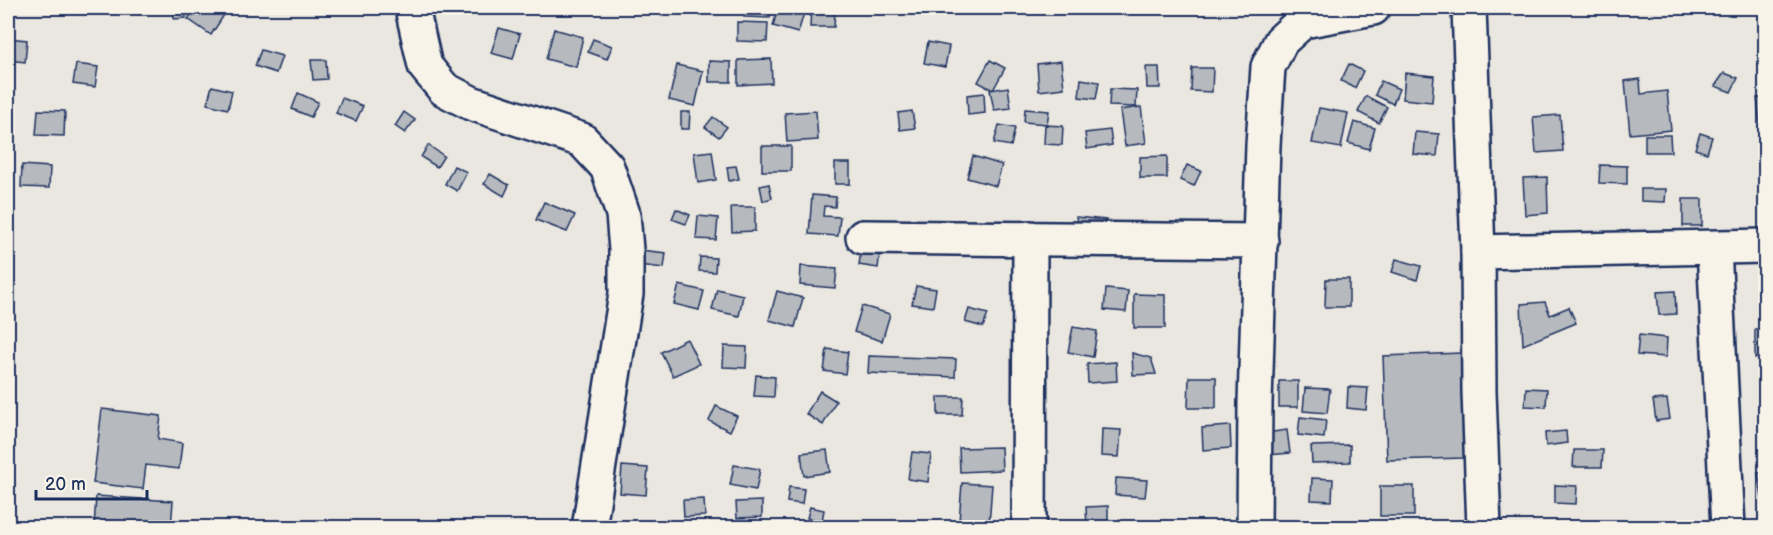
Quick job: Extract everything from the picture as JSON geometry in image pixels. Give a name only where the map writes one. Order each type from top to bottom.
[{"type":"street","points":[[412,8],[425,66],[444,89],[471,103],[582,140],[607,167],[623,214],[626,294],[589,528]]},
{"type":"street","points":[[1254,528],[1255,403],[1263,145],[1268,67],[1281,41],[1303,21],[1373,8]]},
{"type":"street","points":[[1469,8],[1478,252],[1479,392],[1484,528]]},
{"type":"street","points":[[863,237],[1261,241]]},
{"type":"street","points":[[1029,528],[1030,238]]},
{"type":"street","points":[[1478,252],[1766,246]]},
{"type":"street","points":[[1714,248],[1728,528]]},
{"type":"building","points":[[173,8],[185,8],[186,18],[174,19]]},
{"type":"building","points":[[195,8],[214,8],[224,15],[211,35],[188,19]]},
{"type":"building","points":[[745,8],[771,8],[770,18],[744,17]]},
{"type":"building","points":[[778,8],[804,13],[798,33],[773,26]]},
{"type":"building","points":[[811,8],[835,8],[834,27],[810,27]]},
{"type":"building","points":[[737,22],[768,23],[767,42],[737,41]]},
{"type":"building","points":[[499,28],[520,34],[513,59],[491,53]]},
{"type":"building","points":[[554,29],[583,37],[576,67],[546,59]]},
{"type":"building","points":[[8,38],[27,40],[25,62],[8,60]]},
{"type":"building","points":[[593,39],[612,46],[607,59],[588,52]]},
{"type":"building","points":[[928,42],[949,46],[945,67],[924,63]]},
{"type":"building","points":[[261,50],[282,56],[276,73],[255,66]]},
{"type":"building","points":[[771,59],[772,83],[738,85],[738,60]]},
{"type":"building","points":[[311,60],[326,60],[327,79],[313,80]]},
{"type":"building","points":[[990,60],[1005,68],[993,90],[978,82]]},
{"type":"building","points":[[709,61],[731,62],[731,82],[709,82]]},
{"type":"building","points":[[1061,61],[1064,88],[1039,91],[1037,64]]},
{"type":"building","points":[[76,64],[98,67],[95,87],[73,84]]},
{"type":"building","points":[[1349,64],[1363,71],[1355,88],[1341,81]]},
{"type":"building","points":[[677,65],[703,71],[695,106],[669,100]]},
{"type":"building","points":[[1146,67],[1159,67],[1160,88],[1147,88]]},
{"type":"building","points":[[1192,68],[1213,68],[1212,92],[1191,91]]},
{"type":"building","points":[[1405,73],[1434,76],[1432,102],[1403,99]]},
{"type":"building","points":[[1724,73],[1738,78],[1731,92],[1715,86]]},
{"type":"building","points":[[1081,79],[1099,82],[1096,99],[1079,97]]},
{"type":"building","points":[[1640,79],[1641,94],[1667,91],[1671,130],[1630,134],[1625,81]]},
{"type":"building","points":[[1381,81],[1399,89],[1393,104],[1375,95]]},
{"type":"building","points":[[212,86],[232,91],[228,109],[207,104]]},
{"type":"building","points":[[1008,87],[1011,108],[994,110],[990,90]]},
{"type":"building","points":[[1110,89],[1137,90],[1136,107],[1109,106]]},
{"type":"building","points":[[298,93],[318,102],[311,117],[292,109]]},
{"type":"building","points":[[984,93],[985,113],[968,115],[967,95]]},
{"type":"building","points":[[1366,96],[1387,107],[1379,123],[1358,112]]},
{"type":"building","points":[[342,98],[363,106],[356,121],[336,113]]},
{"type":"building","points":[[1757,98],[1766,98],[1766,125],[1760,125]]},
{"type":"building","points":[[1141,107],[1146,143],[1125,146],[1120,110]]},
{"type":"building","points":[[1319,108],[1348,113],[1341,148],[1312,143]]},
{"type":"building","points":[[1025,109],[1049,111],[1047,124],[1024,122]]},
{"type":"building","points":[[38,110],[65,111],[64,136],[36,135]]},
{"type":"building","points":[[816,111],[818,140],[787,142],[785,113]]},
{"type":"building","points":[[912,111],[915,128],[900,130],[898,113]]},
{"type":"building","points":[[404,112],[415,120],[405,133],[395,126]]},
{"type":"building","points":[[681,112],[690,112],[689,129],[681,129]]},
{"type":"building","points":[[1560,115],[1563,151],[1536,153],[1533,117]]},
{"type":"building","points":[[713,117],[727,127],[719,137],[705,127]]},
{"type":"building","points":[[1354,122],[1375,128],[1369,149],[1348,143]]},
{"type":"building","points":[[999,125],[1015,128],[1011,146],[994,143]]},
{"type":"building","points":[[1045,125],[1063,126],[1062,145],[1044,144]]},
{"type":"building","points":[[1110,130],[1112,145],[1087,149],[1085,133]]},
{"type":"building","points":[[1415,132],[1439,134],[1437,156],[1413,154]]},
{"type":"building","points":[[1700,133],[1712,137],[1707,153],[1695,149]]},
{"type":"building","points":[[1645,135],[1670,135],[1671,152],[1645,152]]},
{"type":"building","points":[[428,145],[444,156],[437,167],[421,157]]},
{"type":"building","points":[[762,146],[791,146],[791,171],[762,171]]},
{"type":"building","points":[[712,151],[716,180],[698,183],[694,153]]},
{"type":"building","points":[[973,156],[1002,165],[996,186],[967,178]]},
{"type":"building","points":[[1167,156],[1167,178],[1140,178],[1140,157]]},
{"type":"building","points":[[835,163],[850,163],[850,184],[835,184]]},
{"type":"building","points":[[22,165],[50,167],[49,188],[21,187]]},
{"type":"building","points":[[1187,165],[1201,171],[1194,186],[1180,180]]},
{"type":"building","points":[[1600,165],[1627,166],[1627,184],[1599,183]]},
{"type":"building","points":[[454,166],[467,172],[457,191],[445,184]]},
{"type":"building","points":[[736,166],[739,179],[729,181],[727,167]]},
{"type":"building","points":[[490,174],[509,185],[504,196],[484,184]]},
{"type":"building","points":[[1547,177],[1548,213],[1525,215],[1523,178]]},
{"type":"building","points":[[769,184],[772,198],[763,201],[760,186]]},
{"type":"building","points":[[1641,189],[1666,189],[1665,202],[1641,201]]},
{"type":"building","points":[[812,195],[836,197],[835,207],[824,206],[823,216],[840,217],[838,236],[809,234]]},
{"type":"building","points":[[1683,199],[1702,199],[1702,226],[1683,226]]},
{"type":"building","points":[[544,202],[575,215],[567,232],[536,220]]},
{"type":"building","points":[[731,207],[755,207],[755,231],[732,232]]},
{"type":"building","points":[[676,209],[690,215],[686,224],[672,219]]},
{"type":"building","points":[[698,216],[718,218],[716,240],[696,239]]},
{"type":"building","points":[[1076,217],[1106,220],[1105,233],[1079,230]]},
{"type":"building","points":[[640,250],[666,253],[664,268],[638,265]]},
{"type":"building","points":[[861,250],[880,252],[878,268],[859,265]]},
{"type":"building","points":[[700,257],[716,258],[715,272],[699,271]]},
{"type":"building","points":[[1396,259],[1421,266],[1417,280],[1392,272]]},
{"type":"building","points":[[801,266],[837,269],[835,288],[800,285]]},
{"type":"building","points":[[1326,279],[1349,279],[1349,307],[1325,307]]},
{"type":"building","points":[[679,285],[704,291],[699,310],[674,304]]},
{"type":"building","points":[[916,286],[936,289],[933,307],[912,304]]},
{"type":"building","points":[[717,289],[743,295],[739,316],[712,310]]},
{"type":"building","points":[[1106,289],[1128,291],[1126,312],[1104,310]]},
{"type":"building","points":[[777,291],[803,298],[795,327],[769,320]]},
{"type":"building","points":[[1675,291],[1676,314],[1659,315],[1657,292]]},
{"type":"building","points":[[1134,294],[1165,295],[1165,328],[1134,328]]},
{"type":"building","points":[[1545,302],[1550,315],[1569,307],[1576,323],[1523,345],[1521,304]]},
{"type":"building","points":[[862,306],[890,314],[882,341],[854,332]]},
{"type":"building","points":[[969,309],[988,314],[983,327],[965,322]]},
{"type":"building","points":[[1073,327],[1097,331],[1093,357],[1068,352]]},
{"type":"building","points":[[1766,328],[1766,358],[1755,358],[1755,329]]},
{"type":"building","points":[[1639,335],[1667,338],[1666,357],[1637,355]]},
{"type":"building","points":[[687,339],[699,364],[673,376],[661,352]]},
{"type":"building","points":[[724,346],[747,347],[746,368],[723,367]]},
{"type":"building","points":[[827,349],[848,352],[845,374],[824,371]]},
{"type":"building","points":[[1132,353],[1151,358],[1156,374],[1133,375]]},
{"type":"building","points":[[1461,353],[1465,458],[1387,460],[1383,356]]},
{"type":"building","points":[[869,356],[956,359],[955,377],[868,373]]},
{"type":"building","points":[[1116,362],[1117,381],[1088,383],[1087,364]]},
{"type":"building","points":[[756,375],[775,377],[774,397],[754,396]]},
{"type":"building","points":[[1189,377],[1216,377],[1216,408],[1188,408]]},
{"type":"building","points":[[1279,381],[1298,381],[1298,407],[1279,407]]},
{"type":"building","points":[[1348,387],[1368,388],[1366,410],[1347,408]]},
{"type":"building","points":[[1305,388],[1330,389],[1327,413],[1303,411]]},
{"type":"building","points":[[1526,388],[1547,389],[1546,407],[1525,406]]},
{"type":"building","points":[[820,391],[836,401],[823,425],[806,414]]},
{"type":"building","points":[[938,397],[963,397],[962,415],[938,415]]},
{"type":"building","points":[[1667,399],[1670,419],[1656,421],[1653,400]]},
{"type":"building","points":[[716,406],[737,416],[730,431],[709,421]]},
{"type":"building","points":[[102,409],[161,416],[158,439],[182,443],[179,469],[146,465],[143,489],[93,483]]},
{"type":"building","points":[[1300,417],[1326,420],[1324,438],[1298,435]]},
{"type":"building","points":[[1230,426],[1231,448],[1203,450],[1202,428]]},
{"type":"building","points":[[1102,429],[1121,430],[1119,457],[1101,456]]},
{"type":"building","points":[[1287,430],[1290,453],[1268,455],[1266,433]]},
{"type":"building","points":[[1566,431],[1567,443],[1546,446],[1545,433]]},
{"type":"building","points":[[1350,445],[1350,462],[1312,463],[1311,446]]},
{"type":"building","points":[[1001,447],[1002,470],[960,472],[959,448]]},
{"type":"building","points":[[827,450],[830,472],[804,476],[801,453]]},
{"type":"building","points":[[1574,450],[1603,450],[1602,467],[1573,467]]},
{"type":"building","points":[[912,452],[931,454],[928,482],[908,479]]},
{"type":"building","points":[[734,465],[760,469],[756,490],[730,485]]},
{"type":"building","points":[[622,466],[648,468],[646,495],[620,493]]},
{"type":"building","points":[[1766,472],[1766,498],[1762,498],[1758,473]]},
{"type":"building","points":[[1116,478],[1147,480],[1145,497],[1115,495]]},
{"type":"building","points":[[1312,478],[1333,479],[1332,501],[1311,500]]},
{"type":"building","points":[[962,483],[992,485],[989,524],[959,522]]},
{"type":"building","points":[[1555,485],[1577,486],[1576,504],[1555,503]]},
{"type":"building","points":[[1380,486],[1414,486],[1414,516],[1380,516]]},
{"type":"building","points":[[789,487],[804,489],[802,504],[787,502]]},
{"type":"building","points":[[96,496],[173,501],[171,528],[94,528]]},
{"type":"building","points":[[704,499],[705,516],[684,517],[683,500]]},
{"type":"building","points":[[762,501],[762,517],[737,518],[736,502]]},
{"type":"building","points":[[1108,506],[1108,528],[1087,528],[1086,507]]},
{"type":"building","points":[[810,507],[824,510],[822,521],[807,518]]}]
